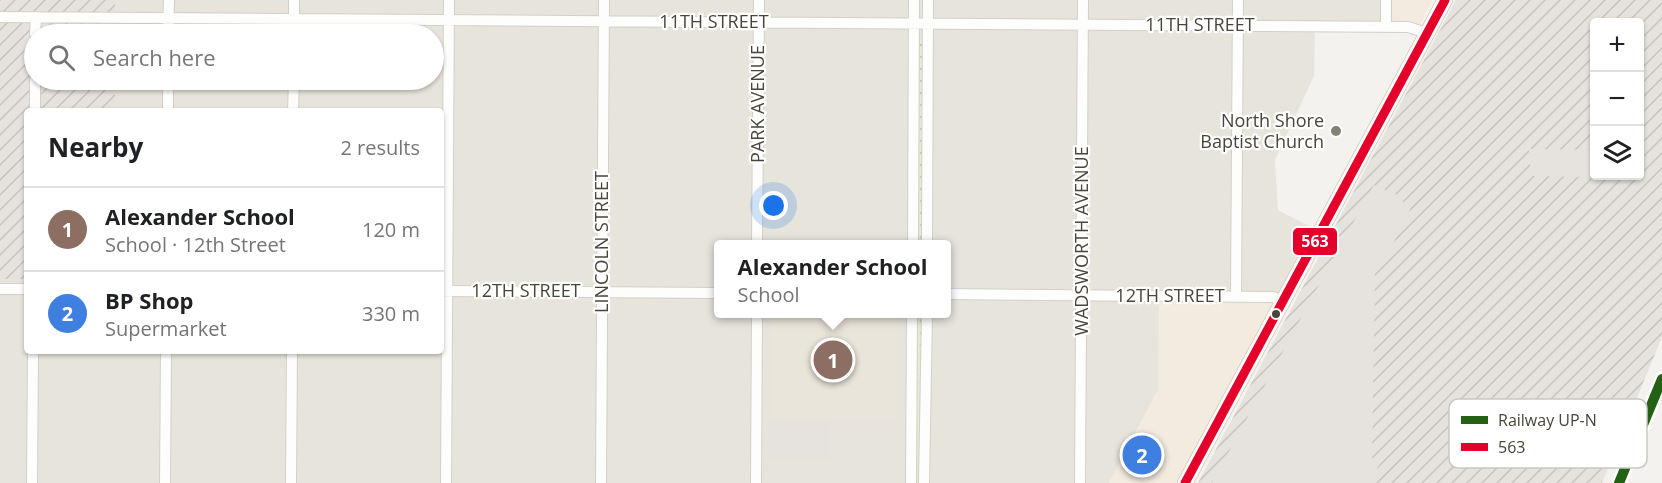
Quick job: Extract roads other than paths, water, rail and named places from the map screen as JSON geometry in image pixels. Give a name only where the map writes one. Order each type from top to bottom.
[{"type":"highway","points":[[1185,483],[1444,0]]},
{"type":"street","points":[[168,24],[169,0]]},
{"type":"street","points":[[294,0],[294,24]]},
{"type":"street","points":[[446,483],[444,291],[449,0]]},
{"type":"street","name":"LINCOLN STREET","points":[[601,483],[604,0]]},
{"type":"street","name":"PARK AVENUE","points":[[757,240],[759,0]]},
{"type":"street","points":[[913,240],[914,0]]},
{"type":"street","points":[[927,240],[928,0]]},
{"type":"street","name":"WADSWORTH AVENUE","points":[[1080,483],[1083,0]]},
{"type":"street","points":[[1236,297],[1238,0]]},
{"type":"street","points":[[1386,0],[1386,27]]},
{"type":"street","points":[[36,17],[36,24]]},
{"type":"street","name":"11TH STREET","points":[[0,18],[1408,27],[1427,33]]},
{"type":"street","points":[[35,90],[35,108]]},
{"type":"street","points":[[168,90],[168,108]]},
{"type":"street","points":[[293,108],[294,90]]},
{"type":"street","points":[[0,289],[24,289]]},
{"type":"street","name":"12TH STREET","points":[[444,291],[714,293]]},
{"type":"street","name":"12TH STREET","points":[[951,294],[1273,297],[1283,301]]},
{"type":"street","points":[[756,483],[757,318]]},
{"type":"street","points":[[911,483],[912,318]]},
{"type":"street","points":[[924,483],[927,318]]},
{"type":"street","points":[[32,483],[33,354]]},
{"type":"street","points":[[165,483],[166,354]]},
{"type":"street","points":[[291,354],[291,483]]},
{"type":"rail line","name":"UP-N","points":[[1647,415],[1662,379]]},
{"type":"rail line","name":"UP-N","points":[[1619,483],[1625,468]]},
{"type":"place","name":"North Shore Baptist Church","points":[[1336,131]]},
{"type":"place","name":"Alexander School","points":[[833,360]]},
{"type":"place","name":"BP Shop","points":[[1142,455]]}]
